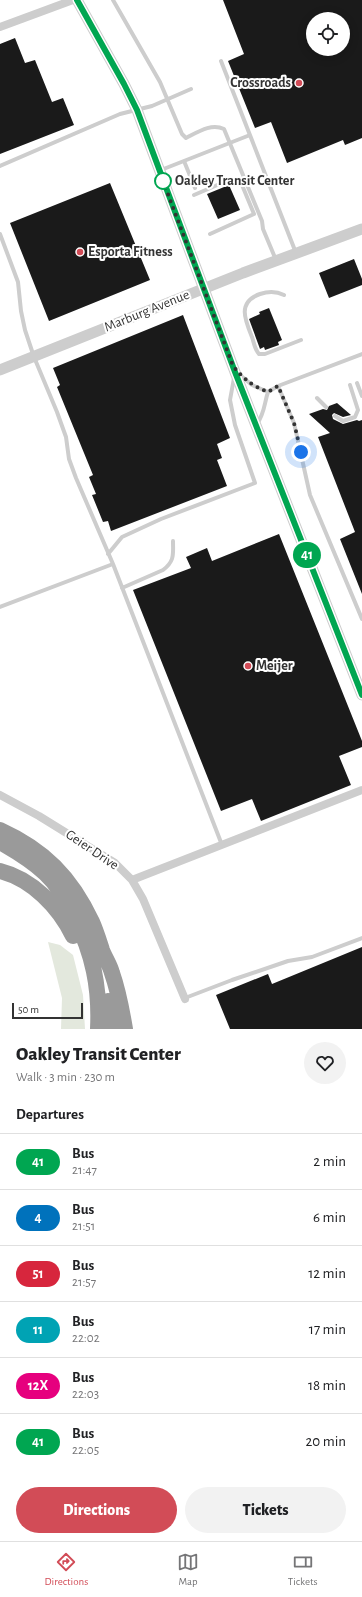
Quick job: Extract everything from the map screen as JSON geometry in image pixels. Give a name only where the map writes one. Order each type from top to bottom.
[{"type":"highway","points":[[0,830],[29,845],[56,866],[70,883],[92,923],[112,973],[125,1029]]},
{"type":"highway","points":[[0,842],[32,862],[47,874],[68,903],[85,939],[92,962],[102,1027]]},
{"type":"highway","points":[[0,871],[24,881],[43,896],[60,914],[79,948],[92,985],[102,1027]]},
{"type":"highway","points":[[102,950],[109,1007],[102,1027]]},
{"type":"street","points":[[0,27],[78,1],[124,84],[137,110],[256,426],[359,677],[362,695]]},
{"type":"street","name":"Marburg Avenue","points":[[0,370],[203,288],[362,229]]},
{"type":"street","points":[[132,880],[362,790]]},
{"type":"street","name":"Geier Drive","points":[[0,795],[39,816],[115,863],[132,880],[143,899],[185,999]]},
{"type":"lane","points":[[113,0],[160,82],[182,134],[186,138],[206,128],[217,126],[224,129],[277,261]]},
{"type":"lane","points":[[221,61],[296,254]]},
{"type":"lane","points":[[0,166],[120,114],[137,110],[191,89]]},
{"type":"lane","points":[[159,170],[250,135]]},
{"type":"lane","points":[[184,161],[195,188]]},
{"type":"lane","points":[[194,195],[229,180],[238,182],[242,185],[254,214],[210,234]]},
{"type":"lane","points":[[0,234],[18,282],[20,311],[25,330],[34,357],[66,437],[69,459],[113,564],[222,845]]},
{"type":"lane","points":[[284,295],[277,291],[268,291],[251,299],[244,313],[245,321],[257,352],[260,354],[265,354],[301,340]]},
{"type":"lane","points":[[256,426],[264,414],[268,392],[278,386],[362,354]]},
{"type":"lane","points":[[108,554],[122,537],[162,519],[256,484],[235,425],[230,400],[234,369]]},
{"type":"lane","points":[[234,369],[252,385],[268,392]]},
{"type":"lane","points":[[357,383],[362,395]]},
{"type":"lane","points":[[278,386],[294,423],[310,495],[349,592],[362,619]]},
{"type":"lane","points":[[335,416],[343,422],[354,417],[358,410],[350,386]]},
{"type":"lane","points":[[316,398],[326,407]]},
{"type":"lane","points":[[122,588],[169,566],[172,560],[173,541]]},
{"type":"lane","points":[[0,607],[113,564]]},
{"type":"lane","points":[[185,999],[274,965],[312,957],[362,938]]},
{"type":"shaded area","points":[[48,942],[60,945],[73,955],[83,995],[85,1029],[61,1029],[62,998]]},
{"type":"building","name":"Crossroads","points":[[223,0],[362,0],[362,138],[345,145],[343,140],[287,163],[271,122],[255,128],[228,61],[244,54]]},
{"type":"building","points":[[15,38],[25,63],[35,60],[52,102],[63,98],[74,125],[0,154],[0,44]]},
{"type":"building","name":"Esporta Fitness","points":[[110,183],[150,280],[49,321],[10,223]]},
{"type":"building","points":[[229,185],[240,210],[218,219],[207,194]]},
{"type":"building","points":[[354,259],[362,279],[362,285],[329,298],[319,273]]},
{"type":"building","points":[[269,308],[282,340],[278,342],[279,345],[265,350],[264,347],[260,349],[249,319],[260,314],[259,312]]},
{"type":"building","points":[[183,315],[230,438],[217,444],[222,458],[217,460],[227,486],[111,531],[108,521],[103,522],[92,495],[96,494],[89,477],[93,475],[57,387],[60,385],[53,368]]},
{"type":"building","points":[[337,403],[351,415],[343,417],[334,413],[332,415],[333,419],[343,424],[362,420],[362,594],[340,539],[355,532],[318,437],[330,433],[309,414],[323,409],[327,410],[329,406]]},
{"type":"building","name":"Meijer","points":[[279,534],[362,741],[362,747],[339,756],[351,785],[261,821],[252,799],[221,811],[133,590],[191,568],[186,557],[207,548],[212,561]]},
{"type":"building","points":[[362,947],[362,1029],[230,1029],[216,995],[268,974],[272,984]]},
{"type":"bus line","name":"41","points":[[77,0],[137,110],[235,372],[362,695]]},
{"type":"place","name":"Crossroads","points":[[299,83]]},
{"type":"place","name":"Oakley Transit Center","points":[[163,181]]},
{"type":"place","name":"Esporta Fitness","points":[[80,252]]},
{"type":"place","name":"Meijer","points":[[248,666]]},
{"type":"route","points":[[163,181],[233,366],[245,380],[252,385],[268,392],[278,386],[294,423],[301,452]]}]
